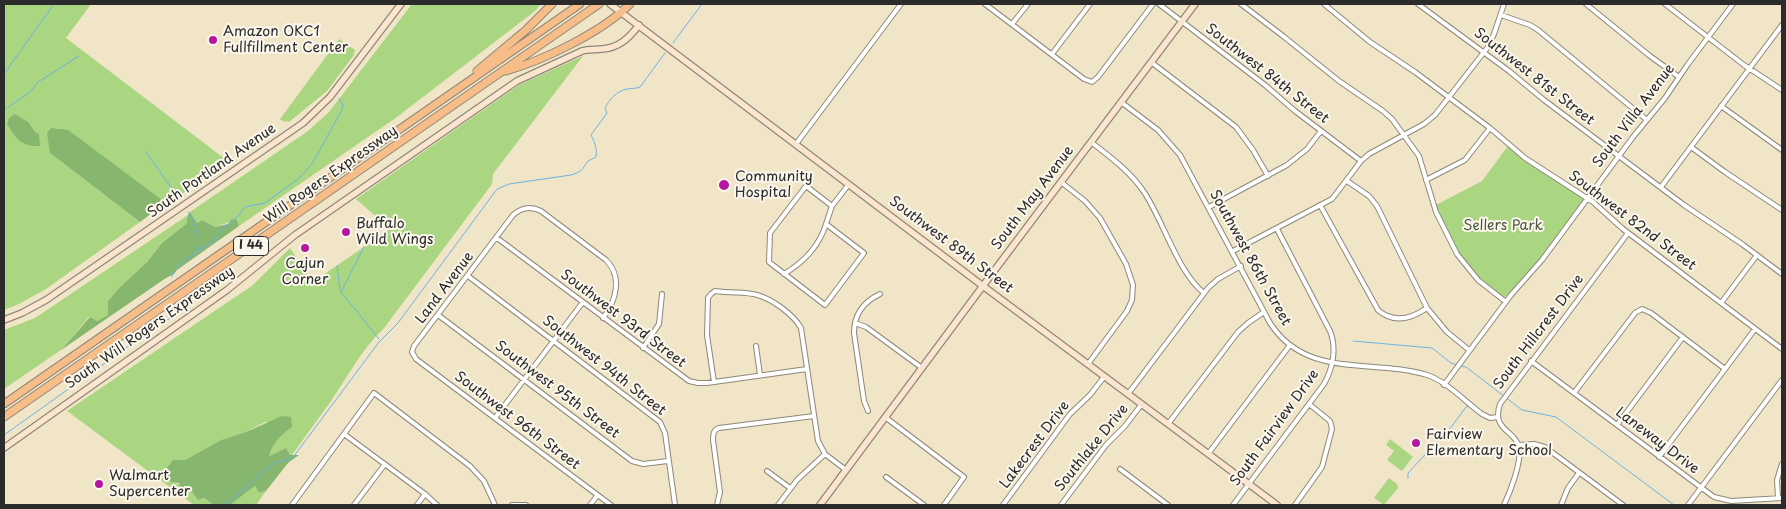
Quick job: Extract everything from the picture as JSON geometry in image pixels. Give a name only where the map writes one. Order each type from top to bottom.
[{"type":"highway","points":[[454,92],[500,50],[531,26],[552,4]]},
{"type":"highway","name":"Will Rogers Expressway","points":[[4,404],[580,4]]},
{"type":"highway","points":[[498,74],[520,67],[581,38],[630,4]]},
{"type":"highway","name":"Will Rogers Expressway","points":[[4,418],[596,6]]},
{"type":"main road","name":"South Portland Avenue","points":[[4,320],[46,300],[303,123],[330,96],[401,4]]},
{"type":"main road","name":"Southwest 89th Street","points":[[610,4],[1141,405],[1277,505]]},
{"type":"main road","name":"South May Avenue","points":[[820,505],[1195,4]]},
{"type":"main road","name":"South Will Rogers Expressway","points":[[4,447],[227,290],[295,235],[517,81],[582,51],[617,46],[629,38],[639,25]]},
{"type":"street","points":[[796,144],[901,4]]},
{"type":"street","points":[[985,4],[1092,82],[1098,77],[1153,4]]},
{"type":"street","points":[[1012,24],[1028,4]]},
{"type":"street","points":[[1052,54],[1090,4]]},
{"type":"street","name":"Southwest 84th Street","points":[[1159,4],[1361,161]]},
{"type":"street","points":[[1241,4],[1334,77],[1385,112],[1419,156],[1436,212],[1457,254],[1478,280],[1506,302]]},
{"type":"street","name":"Southwest 82nd Street","points":[[1324,4],[1370,42],[1490,128],[1525,158],[1587,198],[1628,233],[1782,349]]},
{"type":"street","name":"Southwest 81st Street","points":[[1418,4],[1484,52],[1618,156],[1782,274]]},
{"type":"street","points":[[1233,251],[1335,197],[1361,161],[1374,150],[1431,119],[1450,98],[1493,39],[1504,4]]},
{"type":"street","points":[[1586,4],[1650,56],[1679,76]]},
{"type":"street","points":[[1665,4],[1750,69],[1782,90]]},
{"type":"street","name":"South Villa Avenue","points":[[1444,384],[1506,302],[1542,260],[1618,156],[1665,98],[1707,37],[1733,4]]},
{"type":"street","points":[[1501,15],[1530,25],[1538,30],[1647,120]]},
{"type":"street","points":[[1661,187],[1781,29]]},
{"type":"street","points":[[1151,62],[1236,127],[1253,150],[1268,176]]},
{"type":"street","name":"Southwest 86th Street","points":[[1121,102],[1158,130],[1176,148],[1185,161],[1264,312],[1278,334],[1290,345],[1312,357],[1332,362],[1417,373],[1436,379],[1485,416],[1490,418],[1498,417]]},
{"type":"street","points":[[1721,106],[1782,150]]},
{"type":"street","points":[[1426,180],[1465,160],[1490,128]]},
{"type":"street","points":[[1209,207],[1268,176],[1300,155],[1321,131]]},
{"type":"street","points":[[1091,142],[1122,166],[1138,184],[1190,279],[1204,293]]},
{"type":"street","points":[[1691,146],[1724,172],[1782,210]]},
{"type":"street","points":[[1346,181],[1369,196],[1379,209],[1427,308],[1447,332],[1469,350]]},
{"type":"street","points":[[1061,182],[1085,201],[1104,224],[1129,271],[1134,285],[1133,295],[1125,315],[1088,364]]},
{"type":"street","points":[[784,274],[801,264],[811,253],[823,236],[832,206],[849,184]]},
{"type":"street","points":[[826,224],[864,254],[825,305],[769,262],[770,233],[806,186],[832,206]]},
{"type":"street","points":[[1320,206],[1378,310],[1389,317],[1400,319],[1413,317],[1427,308]]},
{"type":"street","name":"Land Avenue","points":[[412,353],[414,346],[517,212],[526,208],[542,211],[604,257],[613,268],[616,280],[614,301],[603,318]]},
{"type":"street","points":[[1277,228],[1330,331],[1334,350],[1332,362]]},
{"type":"street","name":"South Hillcrest Drive","points":[[1498,417],[1501,402],[1506,394],[1628,233]]},
{"type":"street","name":"Southwest 93rd Street","points":[[497,238],[686,380],[701,384],[807,369]]},
{"type":"street","points":[[1721,303],[1757,255]]},
{"type":"street","points":[[1128,394],[1204,293],[1216,280],[1241,266]]},
{"type":"street","name":"Southwest 94th Street","points":[[468,276],[660,422],[664,429],[675,505]]},
{"type":"street","points":[[714,382],[707,335],[708,298],[710,294],[715,291],[758,294],[771,300],[789,313],[801,328],[818,441],[825,454],[846,470]]},
{"type":"street","points":[[643,348],[659,324],[662,294]]},
{"type":"street","points":[[868,412],[864,401],[854,333],[855,323],[857,315],[864,304],[869,299],[880,294]]},
{"type":"street","points":[[495,418],[582,302]]},
{"type":"street","points":[[1574,393],[1630,319],[1639,310],[1648,311],[1725,369]]},
{"type":"street","points":[[1168,424],[1238,332],[1264,312]]},
{"type":"street","name":"Southwest 95th Street","points":[[438,315],[632,461],[643,464],[668,461]]},
{"type":"street","points":[[855,323],[870,330],[922,368]]},
{"type":"street","points":[[1659,457],[1756,329]]},
{"type":"street","points":[[1617,425],[1683,337]]},
{"type":"street","points":[[1208,454],[1290,345]]},
{"type":"street","points":[[756,346],[760,375]]},
{"type":"street","name":"Southwest 96th Street","points":[[412,353],[416,359],[610,505]]},
{"type":"street","name":"Laneway Drive","points":[[1532,361],[1659,457],[1717,498],[1727,501],[1780,498]]},
{"type":"street","name":"South Fairview Drive","points":[[1233,505],[1326,381],[1332,362]]},
{"type":"street","name":"Lakecrest Drive","points":[[1003,505],[1070,414],[1090,395],[1104,377]]},
{"type":"street","points":[[1688,505],[1782,380]]},
{"type":"street","points":[[292,505],[374,393],[470,466],[484,481],[495,505]]},
{"type":"street","points":[[1295,505],[1322,467],[1332,429],[1330,421],[1309,404]]},
{"type":"street","name":"Southlake Drive","points":[[1061,505],[1109,441],[1125,426],[1141,405]]},
{"type":"street","points":[[717,505],[720,492],[713,440],[716,430],[814,416]]},
{"type":"street","points":[[1498,417],[1504,430],[1519,446],[1518,464],[1504,505]]},
{"type":"street","points":[[885,418],[964,477],[944,505]]},
{"type":"street","points":[[344,434],[437,505]]},
{"type":"street","points":[[1519,446],[1541,445],[1624,505]]},
{"type":"street","points":[[778,505],[790,488],[825,454]]},
{"type":"street","points":[[354,505],[385,464]]},
{"type":"street","points":[[1780,498],[1778,476],[1782,464]]},
{"type":"street","points":[[1120,469],[1168,505]]},
{"type":"street","points":[[767,471],[790,488]]},
{"type":"street","points":[[1561,505],[1568,488],[1579,472]]},
{"type":"street","points":[[886,477],[924,505]]},
{"type":"street","points":[[417,505],[425,494]]},
{"type":"street","points":[[590,505],[598,496]]},
{"type":"street","points":[[512,505],[526,505]]},
{"type":"green space","points":[[4,4],[91,4],[66,38],[229,162],[161,208],[57,128],[50,153],[140,222],[46,289],[4,310]]},
{"type":"green space","points":[[412,4],[541,4],[535,11],[397,117],[239,226],[237,220],[214,227],[202,220],[197,223],[190,212],[308,131],[329,112]]},
{"type":"green space","points":[[339,39],[355,50],[354,55],[327,91],[289,122],[284,122],[280,119]]},
{"type":"green space","points":[[583,56],[493,174],[492,184],[384,328],[362,354],[292,455],[290,455],[286,448],[269,456],[278,439],[292,427],[265,422],[246,432],[221,440],[185,460],[173,460],[163,472],[171,481],[190,489],[198,500],[204,498],[213,505],[194,505],[67,411],[253,285],[290,248],[313,282],[390,229],[356,199],[519,85]]},
{"type":"green space","points":[[15,114],[28,122],[35,132],[39,134],[40,146],[28,145],[20,141],[13,133],[7,124],[9,118]]},
{"type":"green space","points":[[51,128],[68,130],[166,203],[140,222],[50,153],[47,133]]},
{"type":"green space","name":"Sellers Park","points":[[1508,146],[1582,197],[1583,200],[1539,260],[1507,296],[1503,297],[1480,279],[1462,257],[1447,231],[1436,205],[1482,181]]},
{"type":"green space","points":[[190,212],[197,223],[202,220],[215,227],[228,224],[232,219],[237,220],[239,226],[174,274],[61,350],[90,317],[97,321],[108,315],[108,301],[147,262],[162,243],[186,224]]},
{"type":"green space","points":[[188,215],[186,224],[162,243],[147,262],[108,301],[108,315],[97,321],[89,317],[61,350],[4,389],[4,330],[35,318]]},
{"type":"green space","points":[[282,416],[291,417],[292,427],[278,439],[269,456],[286,448],[290,455],[299,455],[288,463],[266,491],[259,493],[255,486],[230,505],[213,505],[204,498],[198,500],[190,489],[181,492],[179,483],[171,482],[163,472],[173,460],[185,460],[221,440],[246,432]]},
{"type":"green space","points":[[1390,439],[1413,457],[1402,471],[1387,460],[1394,451],[1386,445]]},
{"type":"green space","points":[[1389,478],[1397,484],[1398,488],[1384,505],[1374,498]]},
{"type":"green space","points":[[255,486],[259,493],[266,491],[256,505],[230,505]]},
{"type":"waterway","points":[[4,74],[54,4]]},
{"type":"waterway","points":[[673,43],[702,4]]},
{"type":"waterway","points":[[225,505],[273,464],[294,456],[379,342],[398,323],[497,189],[509,184],[571,175],[580,171],[588,161],[596,157],[591,135],[607,113],[605,109],[608,102],[620,92],[640,87],[665,53]]},
{"type":"waterway","points":[[4,110],[30,92],[38,82],[79,56]]},
{"type":"waterway","points":[[172,277],[172,273],[184,261],[216,239],[222,229],[233,222],[245,207],[265,203],[298,179],[312,164],[342,110],[343,105],[339,98]]},
{"type":"waterway","points":[[146,152],[178,197]]},
{"type":"waterway","points":[[188,212],[197,232],[198,243],[195,254]]},
{"type":"waterway","points":[[364,247],[341,292],[379,339]]},
{"type":"waterway","points":[[337,266],[340,290]]},
{"type":"waterway","points":[[4,435],[188,306],[187,299]]},
{"type":"waterway","points":[[1353,341],[1432,348],[1451,363],[1457,365]]},
{"type":"waterway","points":[[1461,366],[1466,367],[1522,410],[1556,417],[1674,505]]},
{"type":"waterway","points":[[1408,478],[1408,473],[1452,426],[1466,407],[1469,406]]},
{"type":"place","name":"Amazon OKC1 Fullfillment Center","points":[[213,40]]},
{"type":"place","name":"Community Hospital","points":[[724,185]]},
{"type":"place","name":"Buffalo Wild Wings","points":[[346,232]]},
{"type":"place","name":"Cajun Corner","points":[[305,248]]},
{"type":"place","name":"Fairview Elementary School","points":[[1416,443]]},
{"type":"place","name":"Walmart Supercenter","points":[[99,484]]}]
